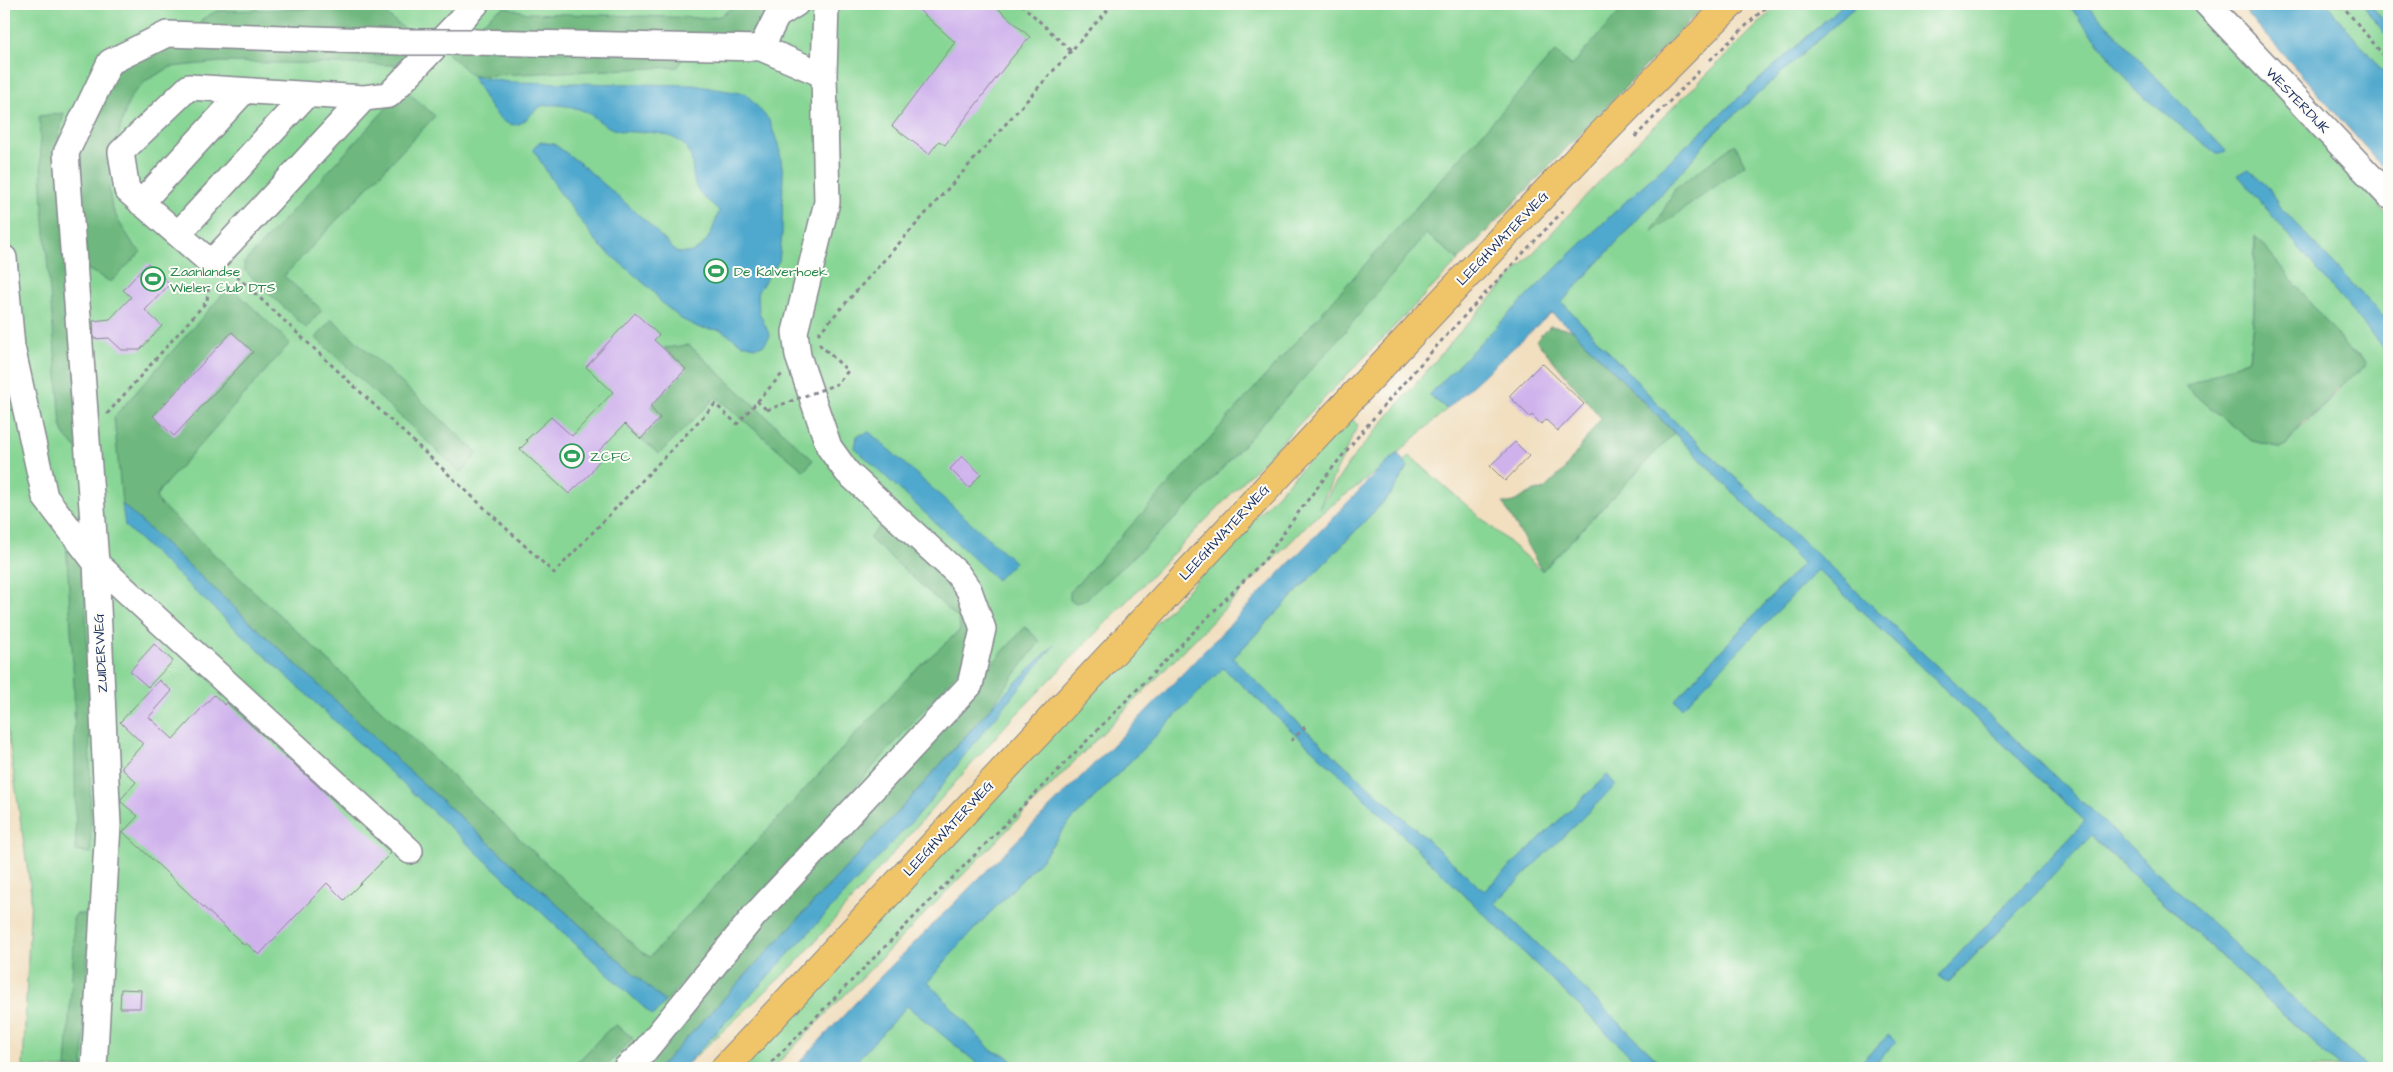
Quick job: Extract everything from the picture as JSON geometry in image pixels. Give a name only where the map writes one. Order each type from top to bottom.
[{"type":"main road","name":"LEEGHWATERWEG","points":[[725,1068],[1417,327],[1640,93],[1731,4]]},
{"type":"street","points":[[364,98],[211,263],[127,190],[121,152],[189,87],[242,92],[364,98],[389,95],[476,4]]},
{"type":"street","points":[[796,4],[777,16],[761,48],[824,75]]},
{"type":"street","points":[[634,1061],[754,916],[970,685],[983,629],[968,590],[956,573],[847,472],[830,447],[798,356],[795,332],[827,202],[824,75],[826,4]]},
{"type":"street","name":"WESTERDIJK","points":[[2207,4],[2389,196]]},
{"type":"street","name":"ZUIDERWEG","points":[[94,1068],[108,825],[96,563],[66,153],[110,62],[166,34],[402,42],[761,48]]},
{"type":"street","points":[[141,202],[242,92]]},
{"type":"street","points":[[178,234],[306,95]]},
{"type":"street","points":[[4,258],[12,347],[45,497],[96,563],[410,851]]},
{"type":"path","points":[[1021,4],[1071,51]]},
{"type":"path","points":[[757,401],[767,410],[837,384],[848,371],[813,339],[1114,4]]},
{"type":"path","points":[[1631,140],[1769,4]]},
{"type":"path","points":[[2341,4],[2389,62]]},
{"type":"path","points":[[766,1068],[1266,558],[1290,523],[1396,389],[1570,204]]},
{"type":"path","points":[[102,420],[208,301],[211,263],[233,272],[554,573],[715,404],[737,424],[798,356]]},
{"type":"path","points":[[1290,741],[1308,724]]},
{"type":"green space","name":"De Kalverhoek","points":[[4,4],[1687,4],[1448,251],[1459,260],[1007,724],[796,963],[683,1068],[23,1068],[31,893],[4,707]]},
{"type":"green space","points":[[737,4],[797,4],[769,25],[742,36],[471,33],[496,11],[505,7],[528,13],[707,18],[720,16]]},
{"type":"green space","points":[[1627,4],[1706,4],[1459,260],[1426,234],[1337,341],[1192,502],[1084,601],[1076,603],[1070,600],[1070,592],[1553,54],[1556,52],[1571,66]]},
{"type":"green space","points":[[1779,4],[1844,4],[1632,195],[1530,294],[1430,395],[1447,409],[1380,469],[1312,520],[773,1068],[737,1068],[1350,417],[1358,425],[1319,508],[1351,460],[1459,333],[1621,158]]},
{"type":"green space","points":[[1858,4],[2068,4],[2136,91],[2225,151],[2087,4],[2196,4],[2389,216],[2389,323],[2278,205],[2269,188],[2239,175],[2389,355],[2389,1068],[2367,1068],[1670,417],[1562,302],[1689,163],[1712,135]],"holes":[[[2255,237],[2342,340],[2344,346],[2362,358],[2365,367],[2348,379],[2285,446],[2279,447],[2252,441],[2186,387],[2249,359],[2254,311]]]},
{"type":"green space","points":[[2327,4],[2389,4],[2389,79]]},
{"type":"green space","points":[[377,7],[407,31],[198,29],[202,19],[217,11]]},
{"type":"green space","points":[[164,42],[413,47],[395,65],[220,62],[171,67],[147,80],[131,96],[125,112],[111,162],[109,190],[112,207],[119,222],[133,244],[141,252],[111,282],[87,269],[79,146],[109,75]]},
{"type":"green space","points":[[442,48],[684,56],[678,67],[472,76]]},
{"type":"green space","points":[[404,89],[435,116],[284,276],[322,310],[306,328],[245,271],[244,263]]},
{"type":"green space","points":[[64,113],[59,136],[58,153],[84,457],[64,434],[61,424],[43,209],[39,116]]},
{"type":"green space","points":[[1735,144],[1745,165],[1652,232],[1675,189]]},
{"type":"green space","points":[[2255,236],[2347,348],[2361,358],[2366,365],[2336,389],[2324,406],[2303,423],[2285,446],[2279,447],[2252,441],[2185,387],[2249,359],[2254,311]]},
{"type":"green space","points":[[230,286],[290,343],[160,490],[156,497],[160,504],[640,951],[650,957],[912,673],[960,630],[959,619],[869,538],[886,520],[958,588],[968,620],[970,637],[965,663],[665,1002],[406,768],[122,504],[114,417]]},
{"type":"green space","points":[[332,319],[478,453],[461,473],[316,338]]},
{"type":"green space","points":[[1550,326],[1573,330],[1674,433],[1542,571],[1503,503],[1514,502],[1532,492],[1543,490],[1564,470],[1601,418],[1536,340]]},
{"type":"green space","points":[[689,345],[813,460],[804,471],[716,397],[659,454],[629,429],[685,369],[664,348]]},
{"type":"green space","points":[[1674,433],[1803,563],[1675,700],[1682,707],[1818,570],[2085,821],[1938,976],[1949,982],[2091,836],[2341,1068],[1871,1068],[1895,1042],[1888,1035],[1856,1068],[1666,1068],[1495,903],[1615,785],[1608,775],[1484,891],[1295,720],[1233,658],[1390,495],[1408,467],[1404,462],[1410,456],[1542,571]]},
{"type":"green space","points":[[66,538],[84,565],[89,690],[91,853],[76,851],[74,684]]},
{"type":"green space","points":[[1025,627],[1040,641],[990,708],[909,800],[659,1068],[631,1068]]},
{"type":"green space","points":[[1223,667],[1350,784],[1643,1068],[1019,1068],[1005,1055],[992,1051],[927,982],[959,945],[1042,859],[1065,827]]},
{"type":"green space","points":[[76,914],[89,914],[83,1068],[66,1068],[74,944],[73,919]]},
{"type":"green space","points":[[907,1005],[983,1068],[850,1068]]},
{"type":"green space","points":[[616,1025],[633,1038],[605,1068],[572,1068],[608,1030]]},
{"type":"water","points":[[1844,4],[1858,4],[1712,135],[1689,163],[1562,302],[1670,417],[2367,1068],[2341,1068],[2092,836],[1948,982],[1938,976],[2085,821],[1818,570],[1682,708],[1675,700],[1803,563],[1573,330],[1551,313],[1447,409],[1429,395],[1529,294],[1632,195]]},
{"type":"water","points":[[2068,4],[2087,4],[2226,151],[2217,154],[2136,91]]},
{"type":"water","points":[[2239,4],[2327,4],[2389,79],[2389,174]]},
{"type":"water","points":[[2362,4],[2370,4],[2389,27],[2389,39]]},
{"type":"water","points":[[472,76],[508,82],[693,85],[746,94],[769,120],[779,147],[783,173],[782,234],[779,261],[758,291],[759,312],[770,336],[764,345],[755,347],[742,344],[721,330],[700,328],[681,319],[661,302],[652,290],[598,244],[558,190],[533,149],[539,142],[554,144],[581,164],[647,222],[676,252],[686,253],[694,251],[705,242],[710,235],[719,211],[698,190],[694,179],[692,160],[683,144],[660,134],[612,129],[587,112],[564,106],[542,106],[520,123],[515,125],[509,124],[492,110]]},
{"type":"water","points":[[2249,169],[2269,188],[2278,205],[2389,323],[2389,355],[2238,175]]},
{"type":"water","points":[[869,432],[1015,562],[997,580],[855,448],[857,436]]},
{"type":"water","points":[[1398,454],[1408,467],[1390,495],[1233,658],[1295,720],[1484,891],[1607,775],[1616,785],[1495,903],[1666,1068],[1643,1068],[1350,784],[1223,668],[1065,827],[1042,859],[959,945],[928,982],[992,1051],[1005,1055],[1019,1068],[983,1068],[907,1006],[850,1068],[794,1068],[877,980],[1131,727],[1380,469]]},
{"type":"water","points":[[122,504],[406,768],[665,1002],[653,1016],[125,526]]},
{"type":"water","points":[[1055,644],[964,756],[929,803],[683,1068],[659,1068],[909,800],[996,702]]},
{"type":"water","points":[[1888,1035],[1896,1042],[1871,1068],[1856,1068]]},
{"type":"building","points":[[912,4],[993,4],[1030,37],[945,145],[939,141],[929,154],[892,126],[955,42]]},
{"type":"building","points":[[148,263],[170,284],[145,310],[162,326],[140,350],[122,350],[109,338],[94,339],[93,321],[110,319],[131,297],[123,290]]},
{"type":"building","points":[[635,313],[659,335],[654,340],[686,369],[650,407],[660,418],[641,439],[625,424],[594,456],[599,461],[593,471],[569,494],[520,449],[528,441],[526,440],[551,417],[572,436],[613,392],[586,367]]},
{"type":"building","points":[[232,332],[253,352],[174,436],[153,416]]},
{"type":"building","points":[[1542,363],[1584,404],[1558,431],[1546,420],[1541,424],[1532,415],[1530,417],[1509,396]]},
{"type":"building","points":[[1515,442],[1529,456],[1505,481],[1490,466]]},
{"type":"building","points":[[962,456],[981,474],[969,488],[950,469]]},
{"type":"building","points":[[154,644],[173,661],[148,687],[130,671]]},
{"type":"building","points":[[159,680],[172,691],[149,717],[173,739],[214,695],[225,705],[227,703],[391,853],[344,900],[327,883],[259,955],[246,943],[244,945],[123,832],[138,816],[121,802],[121,799],[136,782],[121,768],[143,744],[120,722]]},
{"type":"building","points":[[121,989],[141,990],[140,1008],[120,1008]]},
{"type":"place","name":"De Kalverhoek","points":[[716,271]]},
{"type":"place","name":"Zaanlandse Wieler Club DTS","points":[[153,279]]},
{"type":"place","name":"ZCFC","points":[[572,456]]}]
